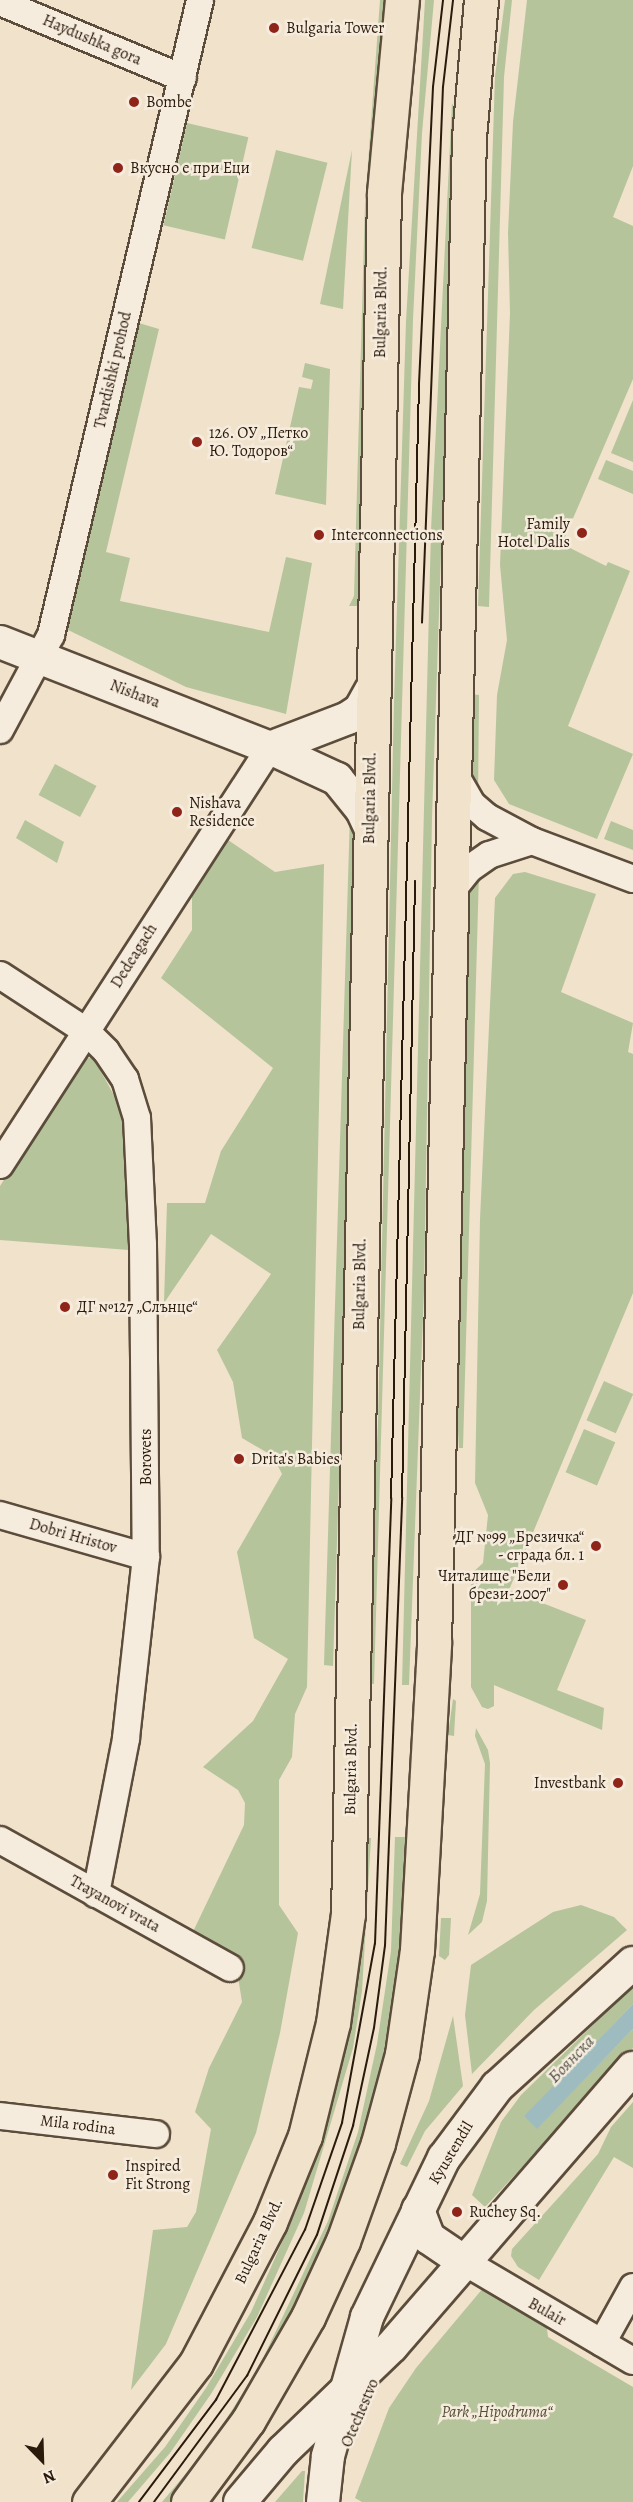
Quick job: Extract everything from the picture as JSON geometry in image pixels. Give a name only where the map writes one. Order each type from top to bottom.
[{"type":"main road","name":"Bulgaria Blvd.","points":[[89,2502],[196,2363],[245,2274],[305,2136],[333,2023],[348,1914],[384,193],[402,0]]},
{"type":"main road","points":[[188,2502],[248,2421],[308,2318],[343,2241],[371,2164],[402,2054],[417,1950],[434,1643],[449,894],[469,116],[482,0]]},
{"type":"street","name":"Tvardishki prohod","points":[[0,730],[51,635],[200,0]]},
{"type":"street","name":"Haydushka gora","points":[[0,2],[183,78]]},
{"type":"street","name":"Nishava","points":[[0,642],[270,748],[338,780],[362,810],[370,828]]},
{"type":"street","points":[[270,748],[348,718],[360,710],[372,690]]},
{"type":"street","name":"Dedeagach","points":[[0,1165],[270,748]]},
{"type":"street","points":[[452,768],[472,804],[487,817],[532,841],[633,879]]},
{"type":"street","points":[[449,894],[469,868],[489,855],[532,841]]},
{"type":"street","name":"Borovets","points":[[0,975],[86,1031],[124,1079],[137,1118],[143,1244],[146,1557],[126,1739],[96,1894]]},
{"type":"street","name":"Dobri Hristov","points":[[0,1515],[146,1557]]},
{"type":"street","name":"Trayanovi vrata","points":[[0,1840],[230,1968]]},
{"type":"street","name":"Kyustendil","points":[[344,2393],[367,2317],[444,2158],[483,2103],[633,1964]]},
{"type":"street","points":[[240,2502],[283,2451],[392,2346],[463,2261],[633,2068]]},
{"type":"street","name":"Mila rodina","points":[[0,2116],[156,2134]]},
{"type":"street","points":[[418,2210],[429,2238],[463,2261]]},
{"type":"street","name":"Bulair","points":[[463,2261],[633,2361]]},
{"type":"street","points":[[602,2343],[633,2287]]},
{"type":"street","points":[[283,2451],[351,2334],[367,2317]]},
{"type":"street","name":"Otechestvo","points":[[325,2491],[341,2458],[360,2403],[392,2346]]},
{"type":"street","name":"Otechestvo","points":[[325,2491],[328,2456],[344,2393]]},
{"type":"green space","points":[[380,0],[388,0],[360,606],[349,606],[354,596],[365,204]]},
{"type":"green space","points":[[425,0],[434,0],[422,133],[413,320],[374,1684],[366,1683],[378,1423],[394,702],[406,321]]},
{"type":"green space","points":[[505,0],[512,0],[504,77],[489,607],[478,606],[495,76]]},
{"type":"green space","points":[[527,0],[633,0],[633,166],[613,217],[633,226],[633,379],[562,544],[606,566],[608,562],[630,571],[568,726],[633,754],[597,839],[509,804],[494,780],[497,695],[507,640],[500,565],[510,313],[508,233],[513,122]]},
{"type":"green space","points":[[452,103],[456,111],[432,818],[424,1290],[409,1685],[402,1685],[431,530]]},
{"type":"green space","points":[[187,123],[248,137],[225,239],[163,225]]},
{"type":"green space","points":[[276,150],[327,163],[303,261],[252,248]]},
{"type":"green space","points":[[352,150],[343,309],[320,304]]},
{"type":"green space","points":[[132,321],[159,329],[106,552],[130,558],[120,601],[269,632],[286,557],[312,563],[286,714],[186,687],[66,629]]},
{"type":"green space","points":[[305,363],[330,369],[326,505],[275,494],[299,387],[311,389],[313,380],[302,377]]},
{"type":"green space","points":[[633,400],[633,462],[611,453]]},
{"type":"green space","points":[[606,460],[633,471],[633,494],[598,479]]},
{"type":"green space","points":[[470,694],[479,695],[478,799],[473,791]]},
{"type":"green space","points":[[55,764],[96,786],[80,817],[39,795]]},
{"type":"green space","points":[[350,814],[358,846],[348,1053],[346,1262],[333,1666],[324,1665]]},
{"type":"green space","points":[[25,820],[64,842],[57,863],[16,838]]},
{"type":"green space","points":[[611,821],[633,830],[633,850],[604,839]]},
{"type":"green space","points":[[228,840],[275,872],[324,864],[307,1687],[295,1714],[292,1757],[279,1780],[279,1905],[298,1933],[280,2033],[256,2133],[166,2344],[131,2390],[153,2230],[187,2227],[196,2212],[211,2129],[195,2112],[209,2068],[242,2002],[236,1964],[189,1940],[244,1825],[245,1803],[238,1790],[203,1767],[253,1721],[288,1659],[254,1638],[237,1552],[282,1474],[273,1456],[242,1438],[233,1382],[217,1350],[271,1274],[211,1234],[164,1303],[167,1203],[205,1203],[221,1151],[273,1068],[161,978],[192,930],[192,893]]},
{"type":"green space","points":[[479,872],[463,1448],[459,1448],[457,1417],[469,887]]},
{"type":"green space","points":[[525,872],[596,894],[561,992],[633,1023],[628,1052],[633,1054],[633,1293],[509,1590],[586,1620],[557,1690],[604,1708],[602,1730],[494,1685],[494,1706],[488,1709],[482,1707],[471,1687],[471,1574],[483,1563],[488,1515],[475,1483],[480,1219],[495,898],[513,874]]},
{"type":"green space","points":[[93,1057],[116,1099],[124,1129],[129,1250],[0,1240],[0,1186],[81,1060]]},
{"type":"green space","points":[[604,1381],[633,1394],[616,1433],[587,1420]]},
{"type":"green space","points":[[584,1429],[615,1442],[597,1486],[566,1472]]},
{"type":"green space","points":[[453,1699],[456,1701],[454,1736],[448,1735]]},
{"type":"green space","points":[[476,1728],[488,1750],[490,1763],[487,1901],[482,1922],[468,1935],[480,1894],[485,1764],[475,1736]]},
{"type":"green space","points":[[395,1837],[407,1837],[401,1952],[377,2090],[336,2223],[264,2374],[174,2502],[162,2502],[209,2446],[257,2371],[328,2221],[358,2132],[377,2044],[391,1951]]},
{"type":"green space","points":[[364,1838],[371,1838],[362,1991],[353,2048],[304,2213],[257,2317],[211,2394],[170,2453],[128,2502],[117,2502],[165,2447],[206,2388],[251,2312],[296,2211],[331,2110],[356,1990]]},
{"type":"green space","points":[[581,1905],[614,1917],[627,1930],[534,2010],[472,2074],[465,2015],[471,1965],[553,1912]]},
{"type":"green space","points":[[441,1918],[451,1918],[449,1955],[445,1960],[439,1956]]},
{"type":"green space","points":[[633,1986],[633,2004],[525,2116],[537,2128],[633,2029],[633,2048],[485,2207],[472,2195],[501,2122],[521,2095]]},
{"type":"green space","points":[[453,2016],[463,2086],[425,2131],[407,2167],[400,2164],[429,2101]]},
{"type":"green space","points":[[633,2102],[633,2168],[614,2157],[539,2280],[518,2267],[511,2256],[512,2249],[598,2154],[611,2127]]},
{"type":"green space","name":"Park „Hipodruma“","points":[[484,2287],[546,2320],[548,2337],[633,2387],[633,2502],[362,2502],[355,2498],[389,2408],[416,2368]]},
{"type":"green space","points":[[302,2471],[305,2471],[303,2502],[275,2502]]},
{"type":"water","points":[[633,2004],[633,2029],[537,2129],[524,2116]]},
{"type":"tram line","points":[[139,2502],[216,2400],[305,2230],[342,2123],[375,1944],[391,1499],[419,384],[433,87],[443,0]]},
{"type":"tram line","points":[[422,623],[443,87],[453,0]]},
{"type":"tram line","points":[[154,2502],[247,2376],[317,2235],[353,2126],[374,2028],[385,1946],[402,1498],[415,881]]},
{"type":"place","name":"Bulgaria Tower","points":[[274,28]]},
{"type":"place","name":"Bombe","points":[[134,102]]},
{"type":"place","name":"Вкусно е при Еци","points":[[118,168]]},
{"type":"place","name":"126. ОУ „Петко Ю. Тодоров“","points":[[197,442]]},
{"type":"place","name":"Family Hotel Dalis","points":[[582,533]]},
{"type":"place","name":"Interconnections","points":[[319,535]]},
{"type":"place","name":"Nishava Residence","points":[[177,812]]},
{"type":"place","name":"ДГ №127 „Слънце“","points":[[65,1307]]},
{"type":"place","name":"Drita's Babies","points":[[239,1459]]},
{"type":"place","name":"ДГ №99 „Брезичка“ - сграда бл. 1","points":[[596,1546]]},
{"type":"place","name":"Читалище \"Бели брези-2007\"","points":[[563,1585]]},
{"type":"place","name":"Investbank","points":[[618,1783]]},
{"type":"place","name":"Inspired Fit Strong","points":[[113,2175]]},
{"type":"place","name":"Ruchey Sq.","points":[[457,2212]]},
{"type":"water label","name":"Боянска","points":[[571,2059]]}]
